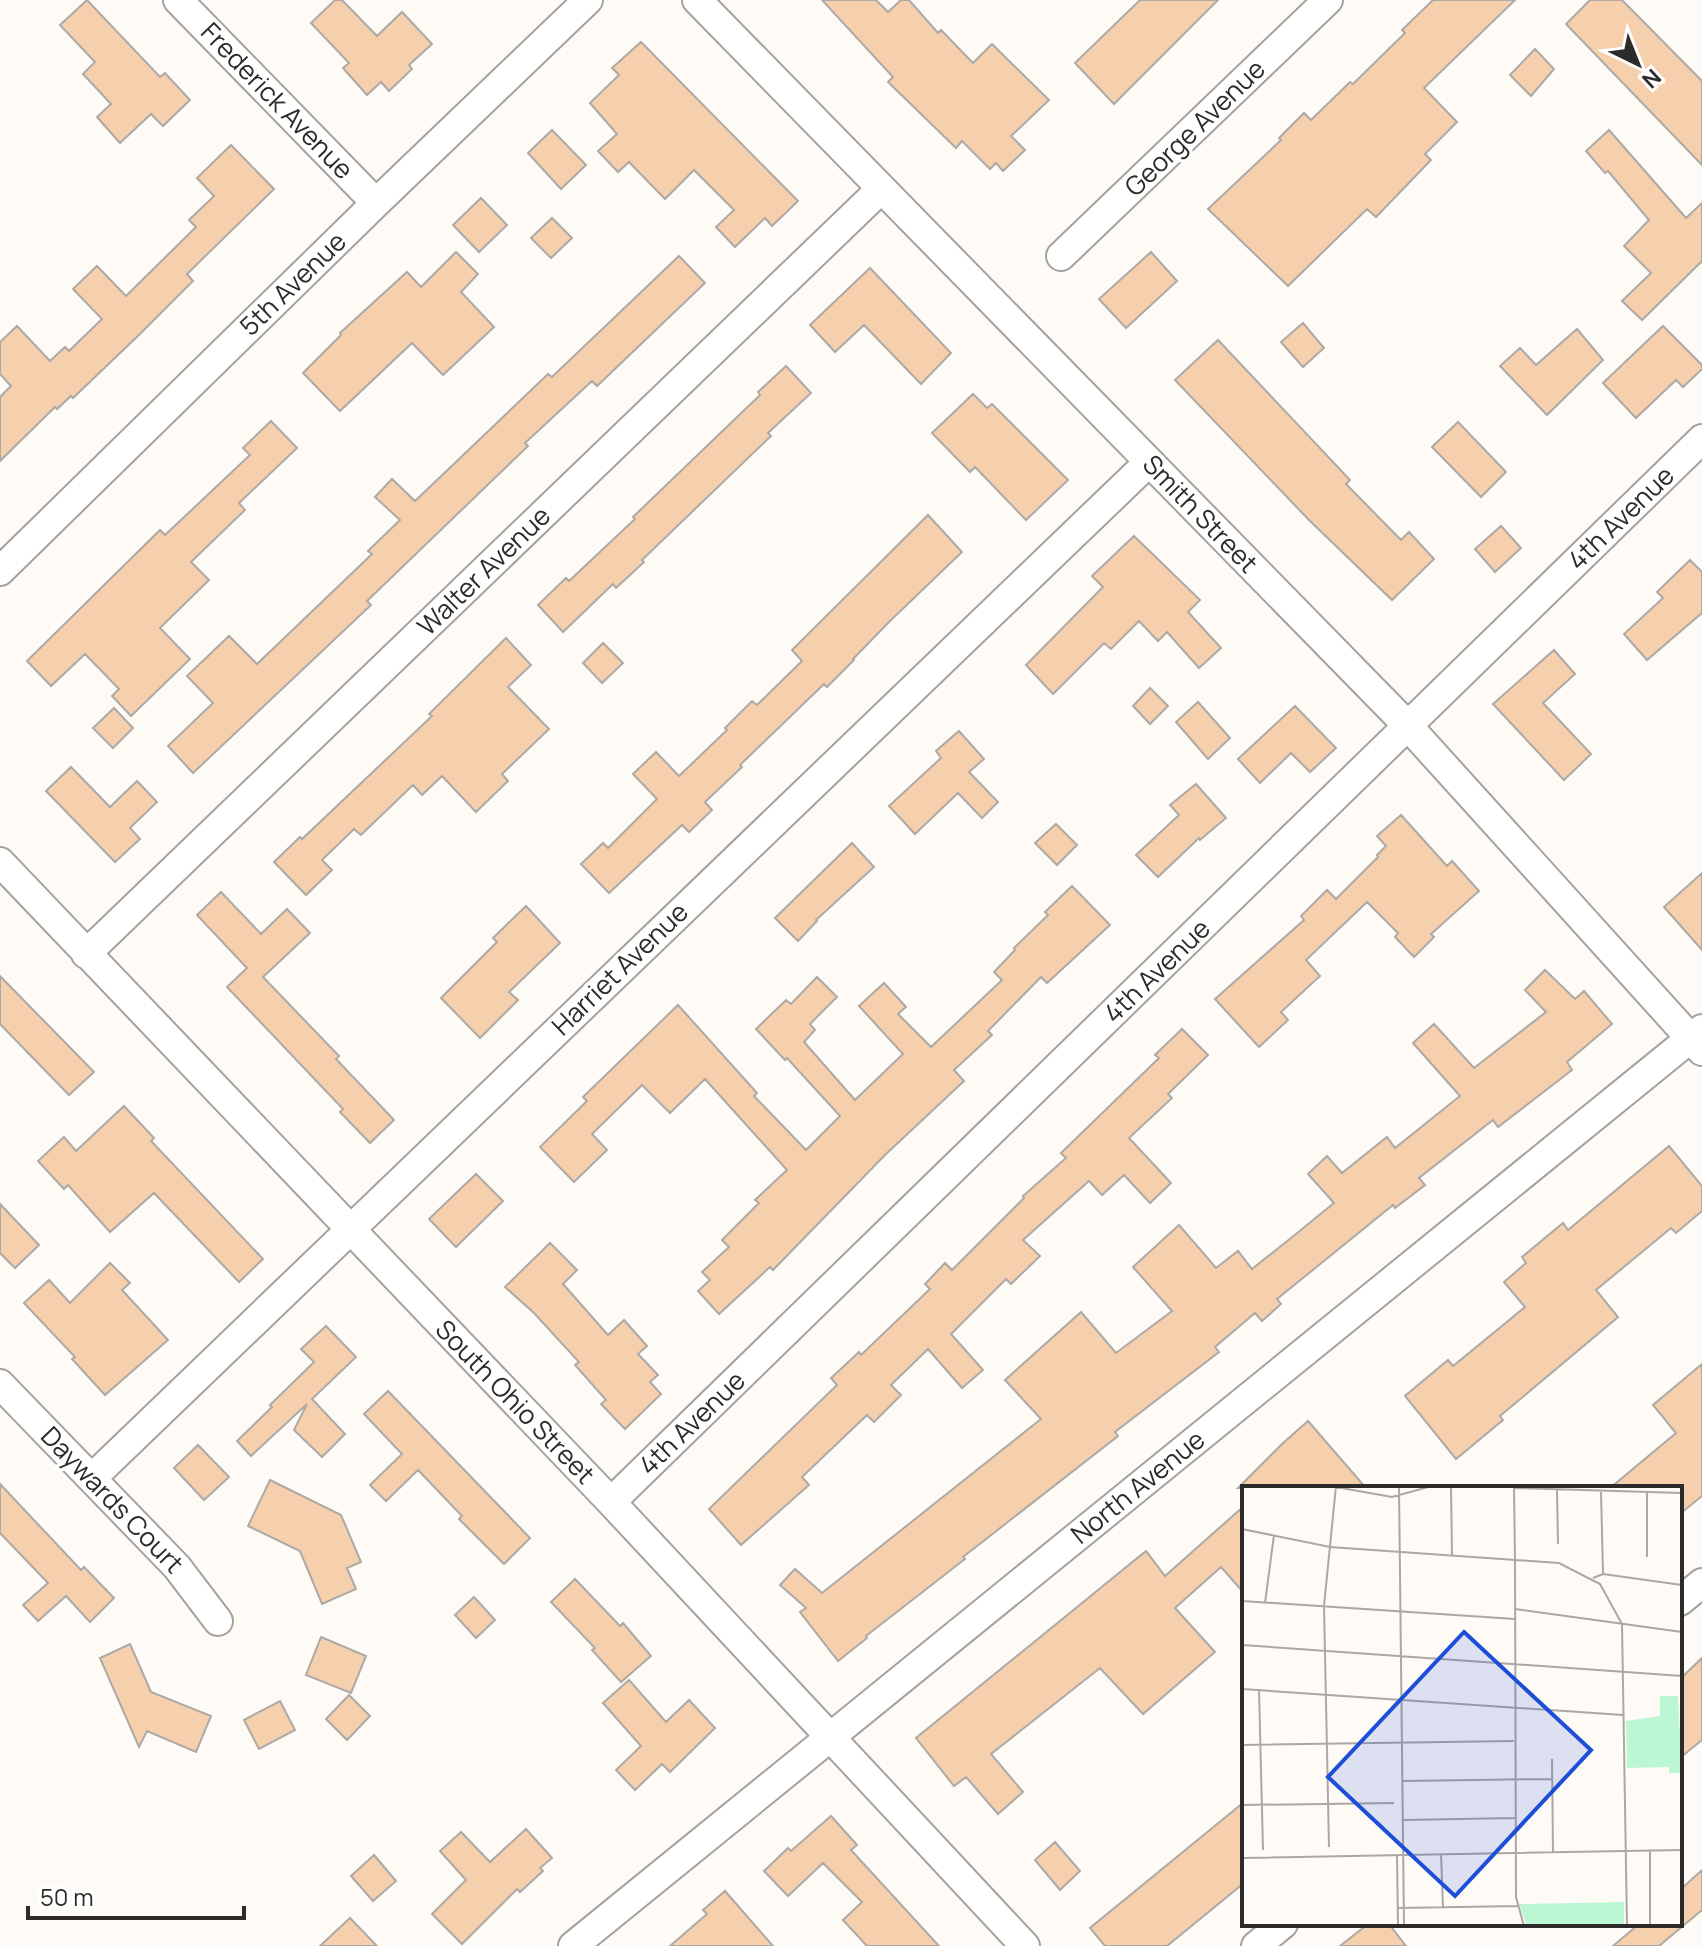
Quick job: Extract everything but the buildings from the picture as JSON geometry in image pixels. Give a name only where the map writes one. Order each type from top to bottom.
[{"type":"street","name":"Frederick Avenue","points":[[178,0],[376,203]]},
{"type":"street","name":"5th Avenue","points":[[0,571],[588,0]]},
{"type":"street","name":"Smith Street","points":[[697,0],[1408,726],[1698,1039]]},
{"type":"street","name":"George Avenue","points":[[1061,256],[1328,0]]},
{"type":"street","name":"Walter Avenue","points":[[86,954],[881,189]]},
{"type":"street","name":"4th Avenue","points":[[611,1502],[1702,439]]},
{"type":"street","name":"Harriet Avenue","points":[[92,1478],[1149,462]]},
{"type":"street","name":"South Ohio Street","points":[[0,862],[611,1502],[1025,1946]]},
{"type":"street","name":"North Avenue","points":[[573,1946],[1698,1039]]},
{"type":"street","name":"Daywards Court","points":[[0,1384],[177,1567],[218,1621]]},
{"type":"street","points":[[1682,1599],[1702,1583]]},
{"type":"street","points":[[1256,1946],[1281,1926]]}]
